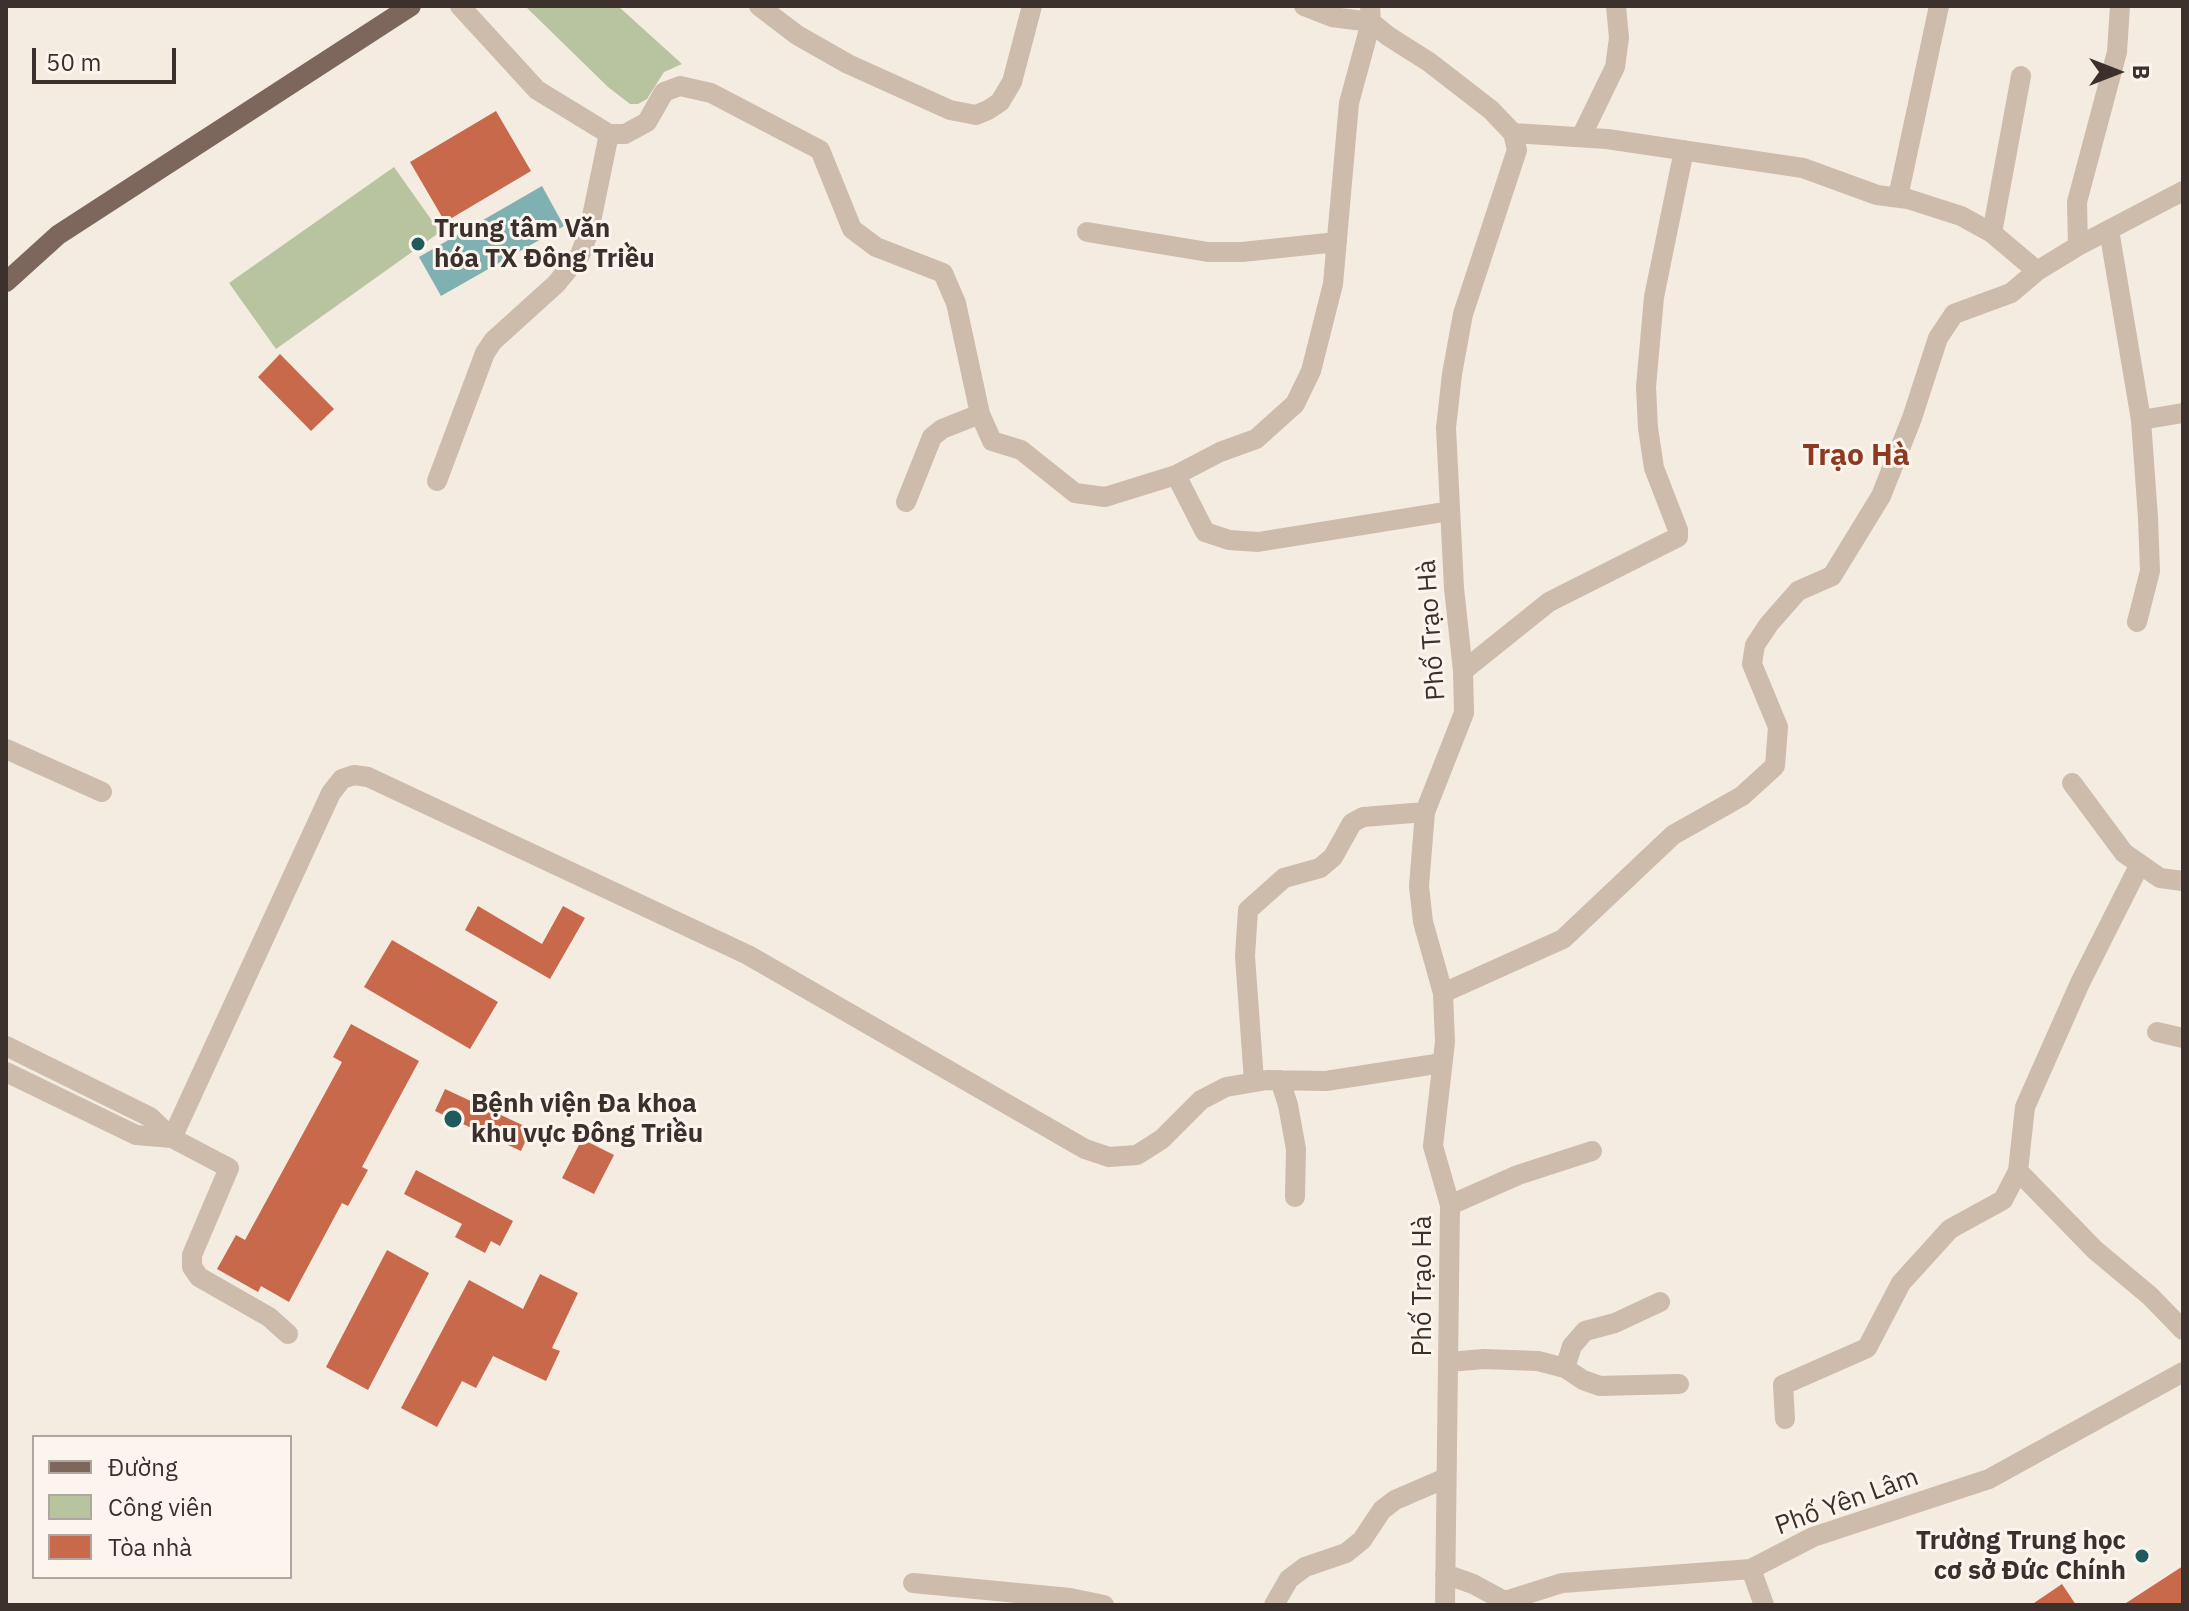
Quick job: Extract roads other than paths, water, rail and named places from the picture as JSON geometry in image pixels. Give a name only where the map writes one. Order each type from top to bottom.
[{"type":"main road","points":[[6,282],[58,235],[411,6]]},
{"type":"street","points":[[460,6],[537,90],[609,134],[625,134],[647,122],[664,92],[680,86],[711,93],[820,150],[852,229],[876,247],[943,273],[956,303],[980,414],[992,441],[1021,450],[1075,493],[1105,497],[1176,475],[1220,452],[1256,439],[1295,404],[1311,371],[1333,284],[1349,103],[1370,14]]},
{"type":"street","points":[[759,6],[797,35],[848,64],[950,110],[976,115],[1000,102],[1012,82],[1032,6]]},
{"type":"street","points":[[1304,6],[1332,17],[1370,14],[1491,110],[1513,133],[1581,137],[1803,168],[1877,195],[1898,197],[1961,216],[1992,233],[2037,271]]},
{"type":"street","points":[[1581,137],[1615,67],[1619,38],[1616,6]]},
{"type":"street","points":[[1898,197],[1939,6]]},
{"type":"street","points":[[2078,246],[2077,202],[2117,52],[2120,6]]},
{"type":"street","points":[[1992,233],[2021,76]]},
{"type":"street","name":"Phố Trạo Hà","points":[[1445,1605],[1450,1205],[1433,1146],[1445,1042],[1443,993],[1423,922],[1419,886],[1425,812],[1464,713],[1446,428],[1452,374],[1463,314],[1517,150],[1513,133]]},
{"type":"street","points":[[437,481],[485,353],[493,341],[556,284],[580,255],[589,231],[609,134]]},
{"type":"street","points":[[1463,671],[1549,602],[1678,537],[1654,468],[1646,387],[1654,297],[1684,150]]},
{"type":"street","points":[[1443,993],[1563,939],[1673,835],[1742,796],[1775,766],[1778,727],[1752,664],[1755,645],[1798,591],[1832,576],[1881,496],[1912,418],[1938,338],[1954,314],[2011,293],[2037,271],[2078,246],[2183,191]]},
{"type":"street","points":[[2109,230],[2141,420],[2150,550],[2146,592],[2137,622]]},
{"type":"street","points":[[1087,232],[1208,252],[1242,252],[1337,242]]},
{"type":"street","points":[[2141,420],[2183,413]]},
{"type":"street","points":[[906,502],[932,437],[942,429],[980,414]]},
{"type":"street","points":[[1176,475],[1205,532],[1229,540],[1258,542],[1450,511]]},
{"type":"street","points":[[6,749],[102,792]]},
{"type":"street","points":[[172,1138],[331,793],[342,779],[354,775],[368,777],[748,955],[1085,1149],[1109,1157],[1137,1155],[1162,1139],[1201,1100],[1226,1087],[1254,1081],[1326,1081],[1442,1063]]},
{"type":"street","points":[[2072,783],[2124,853],[2160,878],[2183,881]]},
{"type":"street","points":[[1254,1081],[1245,956],[1248,910],[1284,878],[1320,868],[1333,857],[1352,823],[1363,817],[1425,812]]},
{"type":"street","points":[[1785,1419],[1783,1385],[1867,1348],[1901,1283],[1950,1229],[2003,1200],[2018,1171],[2025,1107],[2080,983],[2140,864]]},
{"type":"street","points":[[2157,1032],[2183,1038]]},
{"type":"street","points":[[6,1046],[150,1117],[172,1138],[229,1168],[192,1255],[192,1267],[199,1277],[269,1317],[288,1334]]},
{"type":"street","points":[[6,1072],[136,1135],[172,1138]]},
{"type":"street","points":[[1280,1080],[1296,1149],[1295,1197]]},
{"type":"street","points":[[1450,1205],[1518,1175],[1592,1151]]},
{"type":"street","points":[[2018,1171],[2095,1250],[2150,1296],[2183,1330]]},
{"type":"street","points":[[1565,1368],[1572,1346],[1585,1331],[1615,1323],[1660,1302]]},
{"type":"street","points":[[1449,1362],[1484,1359],[1538,1361],[1565,1368],[1583,1380],[1600,1386],[1679,1384]]},
{"type":"street","name":"Phố Yên Lâm","points":[[1509,1603],[1562,1583],[1751,1569],[1813,1537],[1989,1479],[2183,1372]]},
{"type":"street","points":[[1278,1601],[1289,1579],[1305,1567],[1346,1553],[1362,1540],[1382,1510],[1395,1500],[1446,1478]]},
{"type":"street","points":[[1751,1569],[1764,1605]]},
{"type":"street","points":[[1445,1574],[1473,1584],[1509,1603]]},
{"type":"street","points":[[913,1583],[1070,1598],[1104,1605]]},
{"type":"water","points":[[542,186],[564,226],[441,296],[419,257]]},
{"type":"place","name":"Trung tâm Văn hóa TX Đông Triều","points":[[418,244]]},
{"type":"place","name":"Bệnh viện Đa khoa khu vực Đông Triều","points":[[453,1119]]},
{"type":"place","name":"Trường Trung học cơ sở Đức Chính","points":[[2142,1556]]},
{"type":"district","name":"Trạo Hà","points":[[1856,456]]}]
